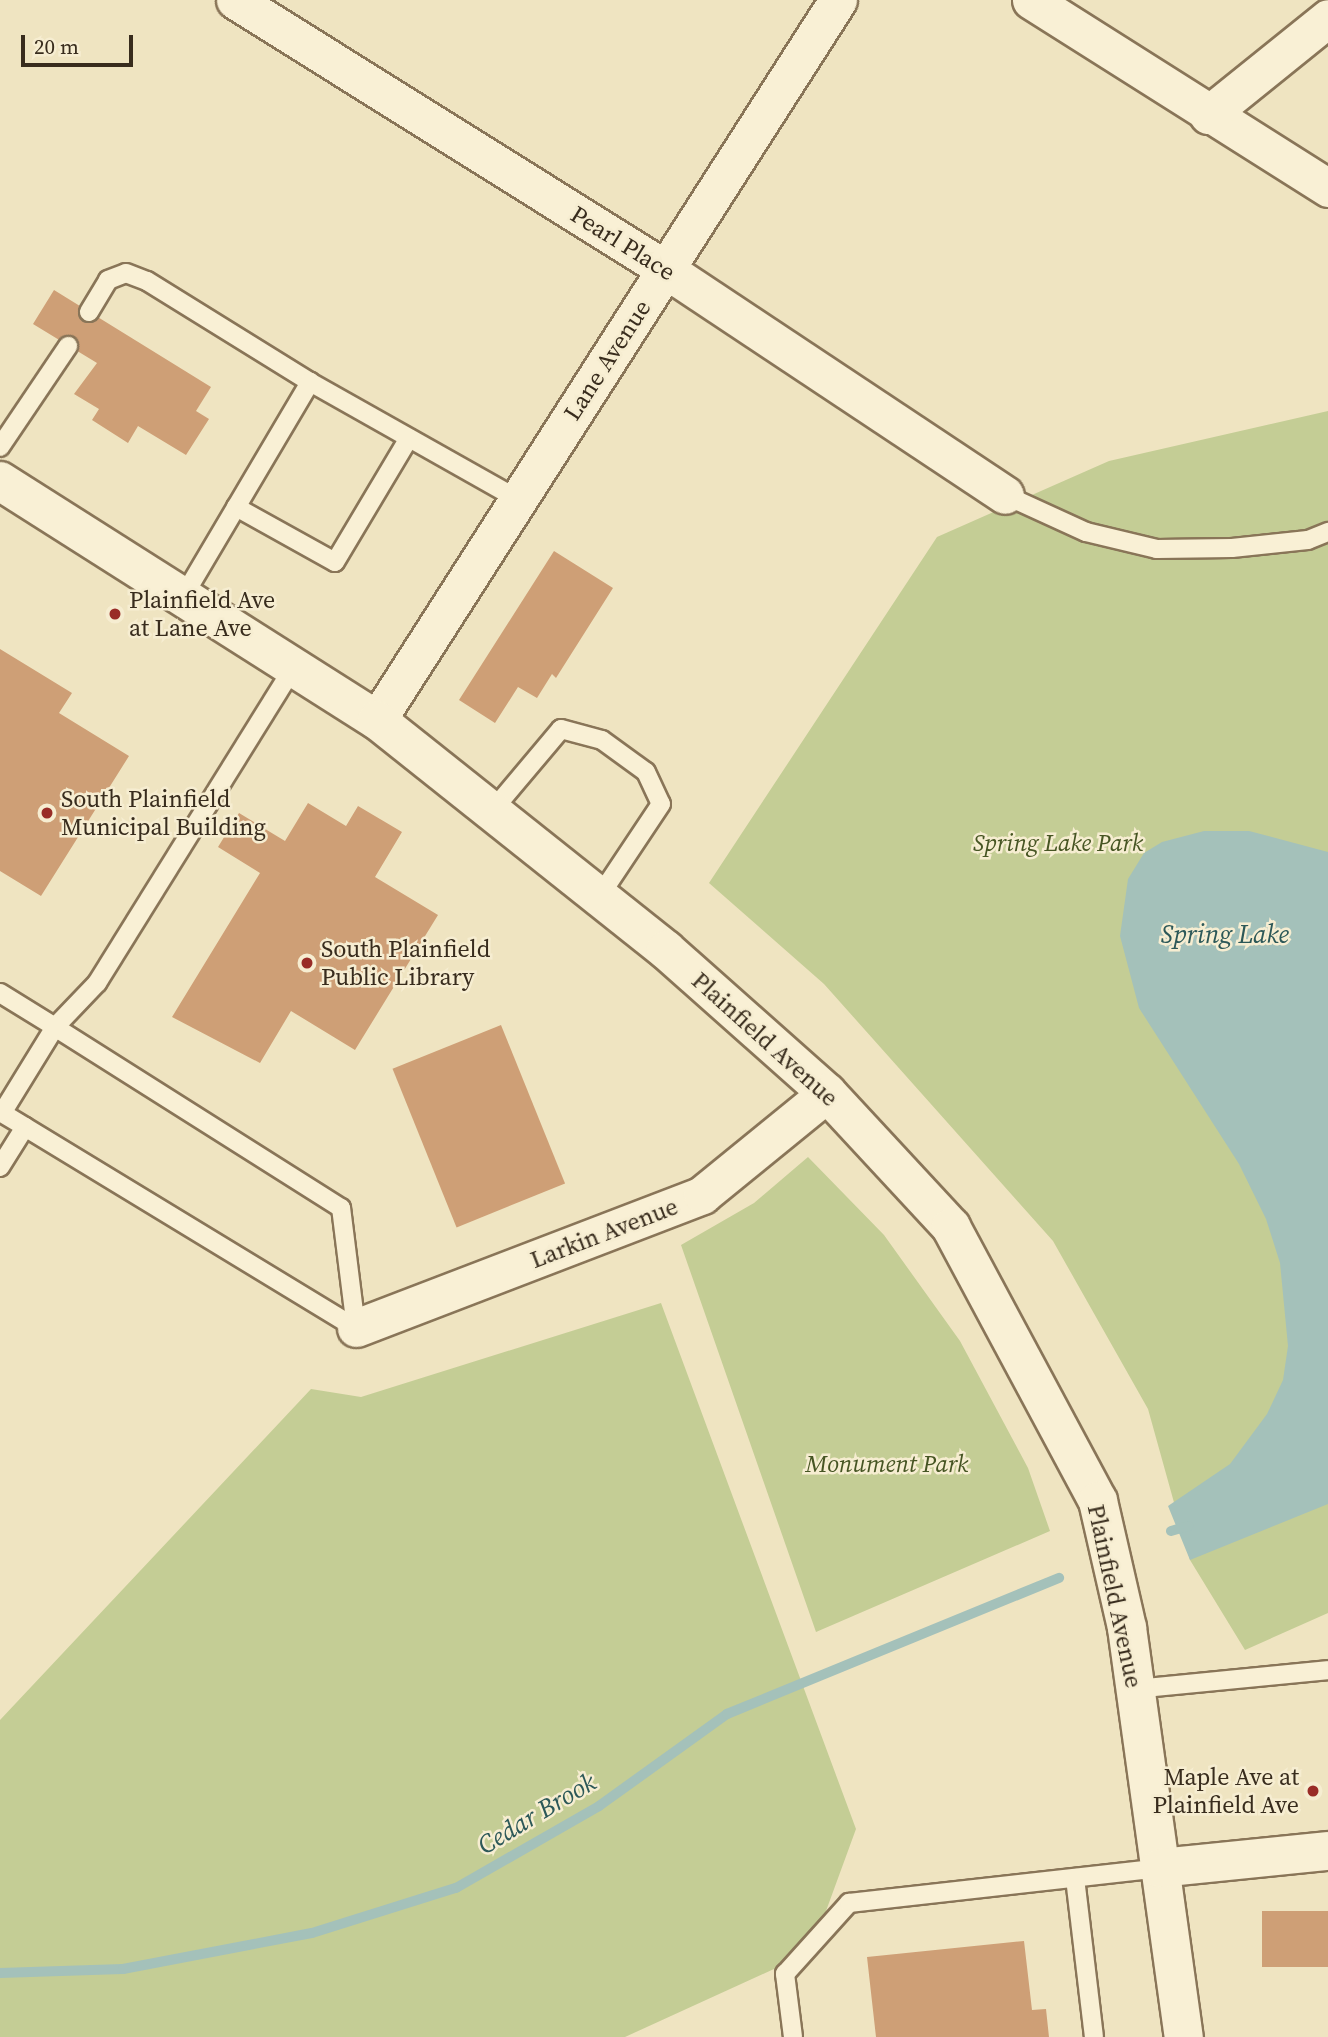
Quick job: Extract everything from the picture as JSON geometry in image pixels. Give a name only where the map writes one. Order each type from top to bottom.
[{"type":"street","name":"Pearl Place","points":[[235,0],[665,269],[1005,495]]},
{"type":"street","name":"Lane Avenue","points":[[377,720],[838,0]]},
{"type":"street","points":[[1031,0],[1208,115],[1328,187]]},
{"type":"street","points":[[1208,115],[1328,18]]},
{"type":"street","name":"Plainfield Avenue","points":[[0,481],[377,720],[599,897],[827,1093],[951,1227],[1098,1501],[1127,1628],[1184,2037]]},
{"type":"street","name":"Larkin Avenue","points":[[356,1328],[702,1195],[827,1093]]},
{"type":"street","points":[[1160,1868],[1328,1851]]},
{"type":"lane","points":[[89,312],[108,280],[126,273],[147,281],[310,382],[518,499]]},
{"type":"lane","points":[[0,447],[68,346]]},
{"type":"lane","points":[[183,597],[310,382]]},
{"type":"lane","points":[[236,507],[335,562],[409,438]]},
{"type":"lane","points":[[1005,495],[1086,533],[1157,549],[1232,548],[1308,540],[1328,532]]},
{"type":"lane","points":[[294,667],[97,983],[55,1027],[1,1112],[356,1328]]},
{"type":"lane","points":[[492,811],[561,729],[602,740],[646,772],[661,804],[599,897]]},
{"type":"lane","points":[[0,993],[341,1208],[356,1328]]},
{"type":"lane","points":[[0,1167],[25,1127]]},
{"type":"lane","points":[[1135,1689],[1328,1670]]},
{"type":"lane","points":[[793,2037],[785,1973],[849,1903],[1160,1868]]},
{"type":"lane","points":[[1074,1878],[1094,2037]]},
{"type":"green space","name":"Spring Lake Park","points":[[1328,411],[1328,1613],[1245,1650],[1190,1560],[1148,1409],[1053,1241],[824,984],[709,883],[937,537],[1109,461]]},
{"type":"green space","name":"Monument Park","points":[[808,1157],[884,1235],[960,1341],[1028,1468],[1050,1531],[816,1632],[681,1245],[754,1203]]},
{"type":"green space","points":[[661,1303],[856,1829],[811,1952],[625,2037],[0,2037],[0,1720],[311,1389],[361,1397]]},
{"type":"water","name":"Spring Lake","points":[[1204,831],[1249,831],[1328,852],[1328,1504],[1190,1560],[1168,1506],[1230,1464],[1267,1414],[1283,1380],[1288,1346],[1280,1263],[1266,1219],[1239,1164],[1139,1008],[1120,936],[1128,879],[1144,853],[1162,842]]},
{"type":"building","points":[[54,290],[211,387],[196,411],[209,419],[186,455],[138,426],[128,443],[92,420],[99,409],[74,394],[97,363],[33,324]]},
{"type":"building","points":[[554,551],[613,588],[556,678],[552,674],[537,698],[518,687],[495,723],[459,700]]},
{"type":"building","name":"South Plainfield Municipal Building","points":[[0,649],[72,693],[59,713],[129,756],[41,896],[0,871]]},
{"type":"building","name":"South Plainfield Public Library","points":[[308,803],[346,826],[358,806],[402,832],[375,877],[438,915],[355,1050],[291,1011],[260,1063],[172,1017],[260,873],[218,847],[239,813],[285,841]]},
{"type":"building","points":[[501,1025],[565,1184],[457,1227],[393,1069]]},
{"type":"building","points":[[1262,1911],[1328,1911],[1328,1967],[1262,1967]]},
{"type":"building","points":[[1024,1941],[1032,2010],[1046,2009],[1049,2037],[876,2037],[867,1957]]},
{"type":"waterway","name":"Cedar Brook","points":[[1171,1531],[1188,1526]]},
{"type":"waterway","name":"Cedar Brook","points":[[0,1973],[123,1969],[312,1933],[456,1888],[599,1806],[727,1714],[1059,1578]]},
{"type":"place","name":"Plainfield Ave at Lane Ave","points":[[115,614]]},
{"type":"place","name":"South Plainfield Municipal Building","points":[[47,813]]},
{"type":"place","name":"South Plainfield Public Library","points":[[307,963]]},
{"type":"place","name":"Maple Ave at Plainfield Ave","points":[[1313,1791]]}]
